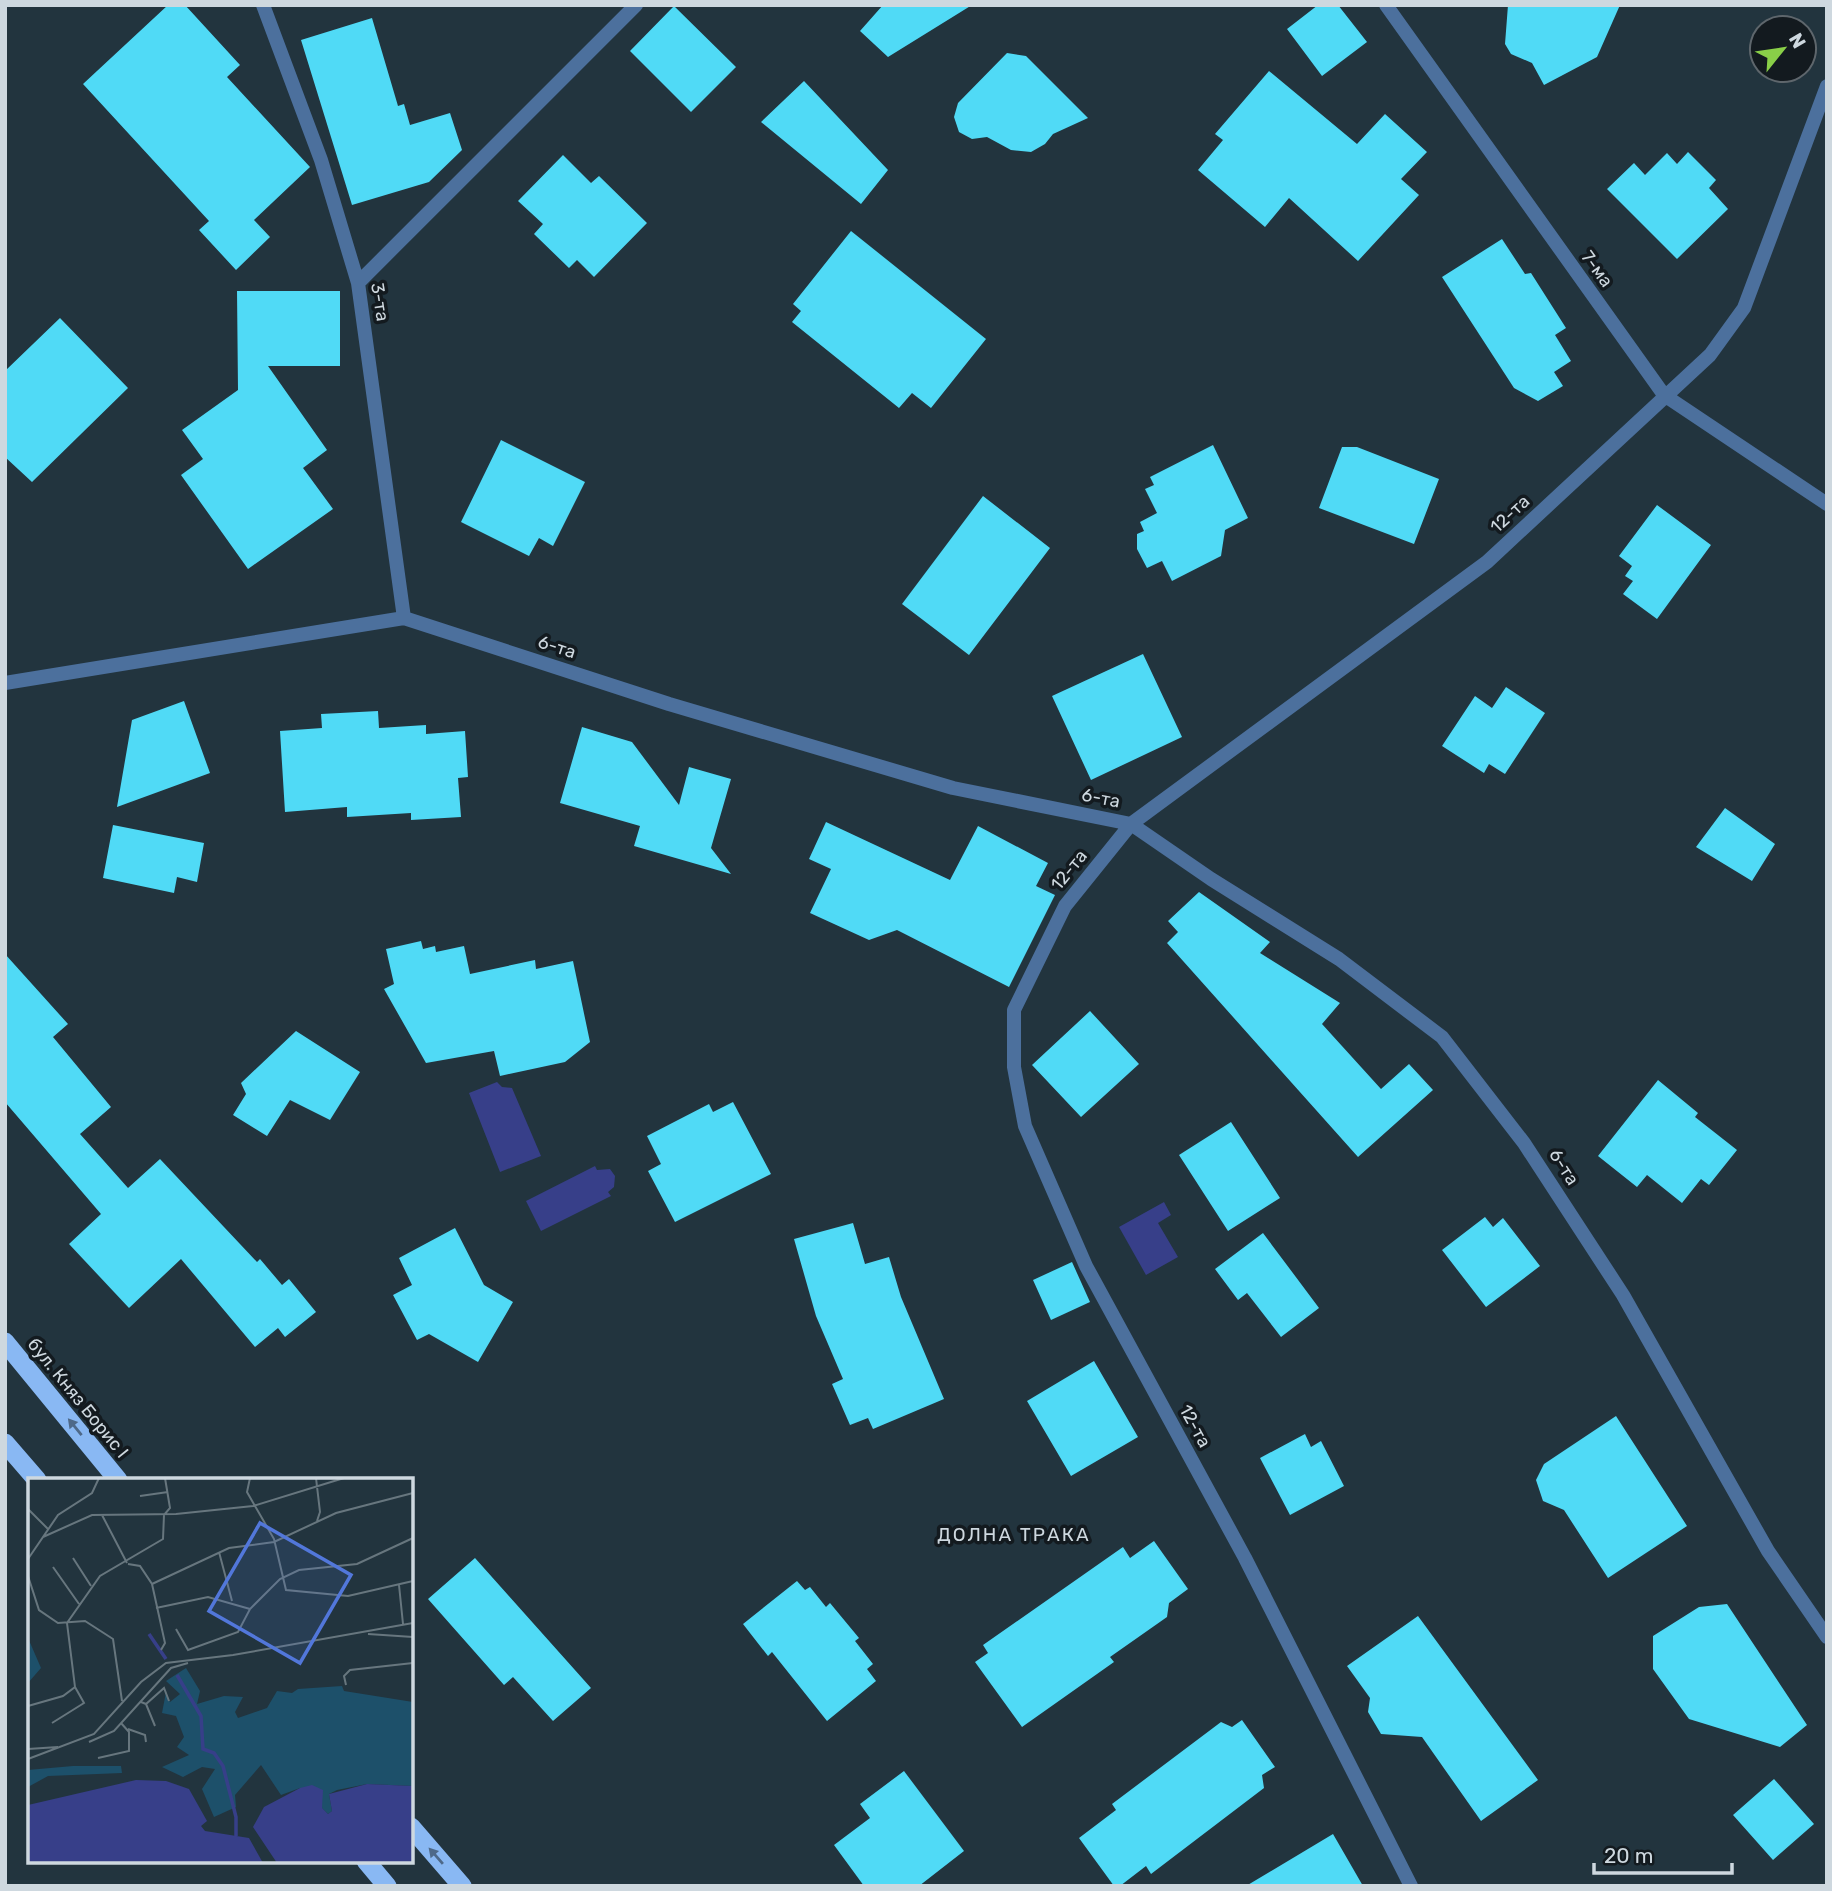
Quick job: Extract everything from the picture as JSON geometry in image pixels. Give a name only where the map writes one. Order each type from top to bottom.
[{"type":"highway","name":"бул. Княз Борис I","points":[[5,1342],[116,1478]]},
{"type":"highway","points":[[5,1443],[35,1478]]},
{"type":"highway","points":[[413,1829],[462,1886]]},
{"type":"highway","points":[[368,1863],[387,1886]]},
{"type":"street","name":"3-та","points":[[263,5],[321,160],[358,283],[404,618]]},
{"type":"street","points":[[358,283],[636,5]]},
{"type":"street","name":"7-ма","points":[[1386,5],[1664,395],[1827,504]]},
{"type":"street","name":"12-та","points":[[1411,1886],[1245,1558],[1086,1266],[1025,1126],[1014,1067],[1014,1010],[1065,906],[1131,824],[1487,562],[1710,355],[1744,307],[1827,86]]},
{"type":"street","name":"6-та","points":[[5,683],[404,618],[670,704],[953,788],[1131,824],[1339,959],[1442,1037],[1524,1143],[1623,1295],[1768,1551],[1827,1637]]},
{"type":"shaded area","points":[[497,1082],[502,1087],[512,1088],[541,1156],[500,1172],[469,1093]]},
{"type":"shaded area","points":[[595,1166],[597,1170],[610,1169],[615,1176],[614,1187],[608,1192],[611,1196],[541,1231],[526,1201]]},
{"type":"shaded area","points":[[1164,1202],[1171,1215],[1158,1223],[1178,1257],[1146,1275],[1119,1227]]},
{"type":"building","points":[[168,5],[185,5],[240,65],[227,77],[310,167],[254,220],[270,237],[236,270],[199,230],[209,221],[83,84]]},
{"type":"building","points":[[883,5],[972,5],[888,57],[860,31]]},
{"type":"building","points":[[1318,5],[1338,5],[1367,42],[1322,76],[1287,29]]},
{"type":"building","points":[[1508,5],[1620,5],[1597,57],[1544,85],[1532,63],[1511,54],[1505,44]]},
{"type":"building","points":[[674,6],[736,67],[691,112],[630,51]]},
{"type":"building","points":[[372,18],[398,106],[404,104],[410,125],[450,113],[462,150],[429,182],[352,205],[301,40]]},
{"type":"building","points":[[1007,53],[1026,56],[1088,118],[1053,134],[1045,144],[1031,152],[1011,150],[987,137],[972,139],[959,132],[954,117],[958,103]]},
{"type":"building","points":[[1269,71],[1357,144],[1385,114],[1427,152],[1401,179],[1419,195],[1358,261],[1289,198],[1265,227],[1198,170],[1223,140],[1215,134]]},
{"type":"building","points":[[804,81],[888,170],[861,204],[761,122]]},
{"type":"building","points":[[1688,152],[1716,180],[1709,188],[1728,209],[1677,259],[1607,189],[1634,163],[1645,175],[1667,153],[1677,164]]},
{"type":"building","points":[[563,155],[591,183],[599,176],[647,223],[594,277],[577,260],[569,268],[534,234],[543,224],[518,201]]},
{"type":"building","points":[[851,231],[986,339],[931,408],[912,393],[899,408],[792,322],[801,311],[793,304]]},
{"type":"building","points":[[1502,239],[1525,274],[1531,273],[1566,328],[1555,335],[1571,361],[1554,372],[1563,386],[1538,401],[1514,388],[1442,277]]},
{"type":"building","points":[[237,291],[340,291],[340,366],[268,366],[327,450],[303,468],[333,509],[248,569],[181,475],[203,459],[182,430],[238,390]]},
{"type":"building","points":[[60,318],[128,388],[32,482],[5,457],[5,371]]},
{"type":"building","points":[[501,440],[585,482],[553,546],[539,538],[529,556],[461,522]]},
{"type":"building","points":[[1213,445],[1248,518],[1225,530],[1221,556],[1172,581],[1162,561],[1147,568],[1137,549],[1137,534],[1144,531],[1140,522],[1157,513],[1145,489],[1154,485],[1150,477]]},
{"type":"building","points":[[1342,447],[1357,447],[1439,479],[1414,544],[1319,508]]},
{"type":"building","points":[[983,496],[1050,548],[969,655],[902,604]]},
{"type":"building","points":[[1657,505],[1711,545],[1657,619],[1623,594],[1633,581],[1625,576],[1632,566],[1619,556]]},
{"type":"building","points":[[1143,654],[1182,737],[1091,780],[1052,696]]},
{"type":"building","points":[[1506,687],[1545,713],[1505,774],[1489,764],[1484,773],[1442,746],[1475,696],[1492,708]]},
{"type":"building","points":[[184,701],[210,773],[117,807],[132,720]]},
{"type":"building","points":[[378,711],[379,728],[426,725],[426,734],[465,731],[468,777],[458,778],[461,817],[411,820],[411,813],[347,817],[347,807],[285,812],[280,731],[322,728],[321,714]]},
{"type":"building","points":[[582,727],[632,742],[679,805],[689,767],[731,779],[711,848],[731,874],[634,846],[640,826],[560,803]]},
{"type":"building","points":[[1725,808],[1775,844],[1752,881],[1696,847]]},
{"type":"building","points":[[826,822],[950,880],[978,826],[1048,863],[1036,886],[1055,895],[1009,987],[897,930],[869,940],[810,913],[831,869],[809,859]]},
{"type":"building","points":[[113,825],[204,843],[197,882],[177,877],[174,893],[103,878]]},
{"type":"building","points":[[1199,892],[1270,942],[1260,953],[1340,1003],[1322,1024],[1381,1089],[1409,1064],[1433,1090],[1358,1157],[1167,943],[1178,932],[1168,921]]},
{"type":"building","points":[[421,941],[423,949],[435,946],[436,952],[464,946],[470,974],[535,960],[536,969],[573,961],[590,1042],[565,1062],[500,1076],[494,1051],[426,1063],[384,989],[394,984],[386,949]]},
{"type":"building","points":[[5,954],[68,1024],[53,1037],[111,1107],[80,1134],[128,1188],[160,1159],[257,1262],[260,1259],[282,1285],[289,1279],[316,1312],[285,1337],[278,1328],[255,1347],[181,1259],[129,1308],[69,1244],[101,1214],[5,1102]]},
{"type":"building","points":[[1090,1011],[1139,1064],[1081,1117],[1032,1065]]},
{"type":"building","points":[[296,1031],[360,1072],[330,1120],[290,1100],[267,1136],[233,1115],[246,1094],[241,1083]]},
{"type":"building","points":[[1658,1080],[1698,1113],[1695,1117],[1737,1150],[1709,1185],[1701,1179],[1682,1203],[1647,1175],[1637,1187],[1598,1156]]},
{"type":"building","points":[[733,1102],[771,1174],[675,1222],[648,1171],[661,1164],[647,1136],[709,1104],[713,1112]]},
{"type":"building","points":[[1231,1122],[1280,1198],[1228,1231],[1179,1155]]},
{"type":"building","points":[[1485,1217],[1493,1227],[1503,1218],[1540,1266],[1486,1307],[1442,1250]]},
{"type":"building","points":[[853,1223],[865,1264],[889,1257],[901,1297],[944,1399],[873,1429],[868,1418],[850,1425],[832,1384],[843,1379],[816,1316],[794,1239]]},
{"type":"building","points":[[455,1228],[484,1285],[513,1302],[478,1362],[429,1334],[417,1340],[393,1295],[412,1285],[399,1258]]},
{"type":"building","points":[[1263,1233],[1319,1308],[1281,1337],[1247,1293],[1238,1300],[1215,1269]]},
{"type":"building","points":[[1072,1262],[1090,1302],[1051,1320],[1033,1280]]},
{"type":"building","points":[[1094,1361],[1138,1437],[1071,1476],[1027,1401]]},
{"type":"building","points":[[1616,1416],[1687,1526],[1608,1578],[1564,1510],[1543,1501],[1536,1480],[1544,1464]]},
{"type":"building","points":[[1305,1434],[1311,1447],[1321,1441],[1344,1486],[1290,1515],[1260,1458]]},
{"type":"building","points":[[1154,1541],[1188,1589],[1169,1603],[1167,1617],[1110,1657],[1114,1662],[1022,1727],[975,1662],[988,1653],[983,1645],[1123,1547],[1130,1558]]},
{"type":"building","points":[[475,1558],[591,1688],[553,1721],[513,1677],[504,1685],[428,1599]]},
{"type":"building","points":[[797,1581],[805,1590],[810,1587],[826,1607],[830,1603],[859,1638],[855,1641],[873,1664],[867,1669],[876,1681],[827,1721],[772,1652],[768,1656],[743,1624]]},
{"type":"building","points":[[1727,1604],[1807,1725],[1780,1747],[1689,1719],[1653,1669],[1653,1636],[1699,1607]]},
{"type":"building","points":[[1418,1616],[1538,1780],[1481,1821],[1422,1737],[1381,1734],[1368,1712],[1370,1698],[1347,1666]]},
{"type":"building","points":[[1242,1720],[1275,1767],[1262,1775],[1264,1788],[1151,1874],[1146,1866],[1120,1886],[1114,1886],[1079,1838],[1116,1810],[1112,1804],[1221,1722],[1232,1727]]},
{"type":"building","points":[[904,1771],[964,1851],[919,1886],[864,1886],[834,1845],[870,1818],[860,1804]]},
{"type":"building","points":[[1774,1779],[1814,1824],[1773,1860],[1733,1815]]},
{"type":"building","points":[[1333,1834],[1363,1886],[1246,1886]]},
{"type":"district","name":"ДОЛНА ТРАКА","points":[[1014,1534]]}]
